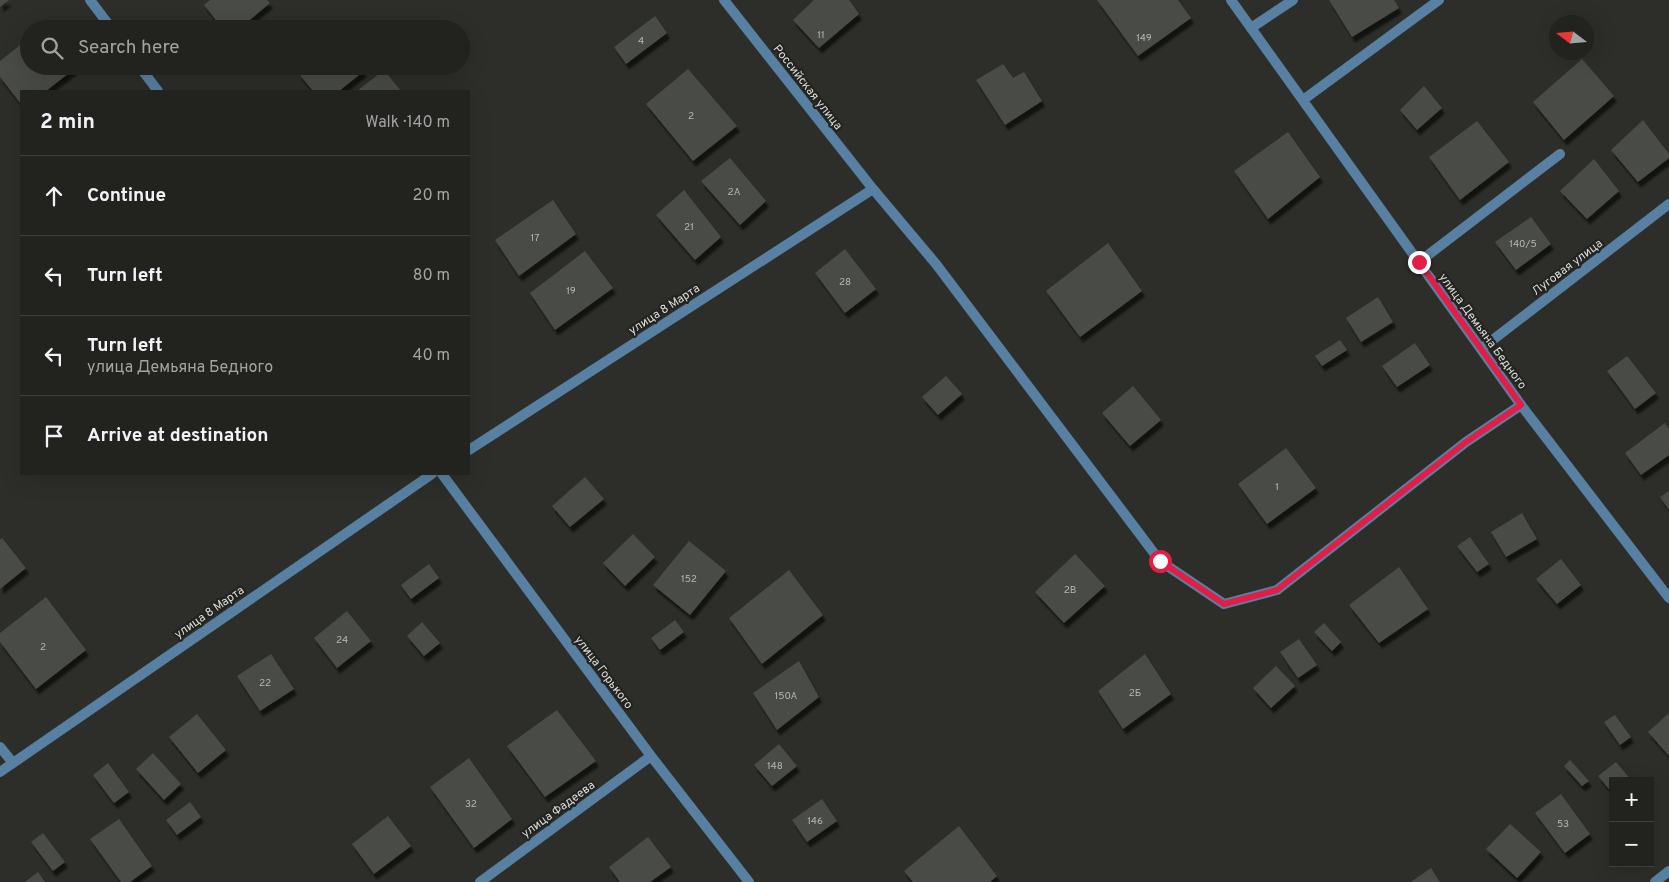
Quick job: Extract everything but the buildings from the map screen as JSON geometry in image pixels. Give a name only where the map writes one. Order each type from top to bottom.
[{"type":"street","points":[[90,0],[105,20]]},
{"type":"street","name":"Российская улица","points":[[724,0],[873,189],[942,272],[1160,561],[1224,604],[1277,590],[1466,442],[1521,405]]},
{"type":"street","name":"улица Демьяна Бедного","points":[[1231,0],[1521,405],[1669,598]]},
{"type":"street","points":[[1251,28],[1292,0]]},
{"type":"street","points":[[1303,100],[1439,0]]},
{"type":"street","points":[[146,75],[157,90]]},
{"type":"street","points":[[1419,262],[1560,154]]},
{"type":"street","name":"улица 8 Марта","points":[[470,449],[873,189]]},
{"type":"street","name":"Луговая улица","points":[[1481,349],[1669,204]]},
{"type":"street","name":"улица 8 Марта","points":[[0,772],[431,475]]},
{"type":"street","name":"улица Горького","points":[[443,475],[651,756],[749,882]]},
{"type":"street","points":[[0,747],[13,763]]},
{"type":"street","name":"улица Фадеева","points":[[480,882],[651,756]]},
{"type":"street","points":[[1655,882],[1669,871]]},
{"type":"route","points":[[1160,561],[1224,604],[1277,590],[1466,442],[1521,405],[1419,262]]}]
